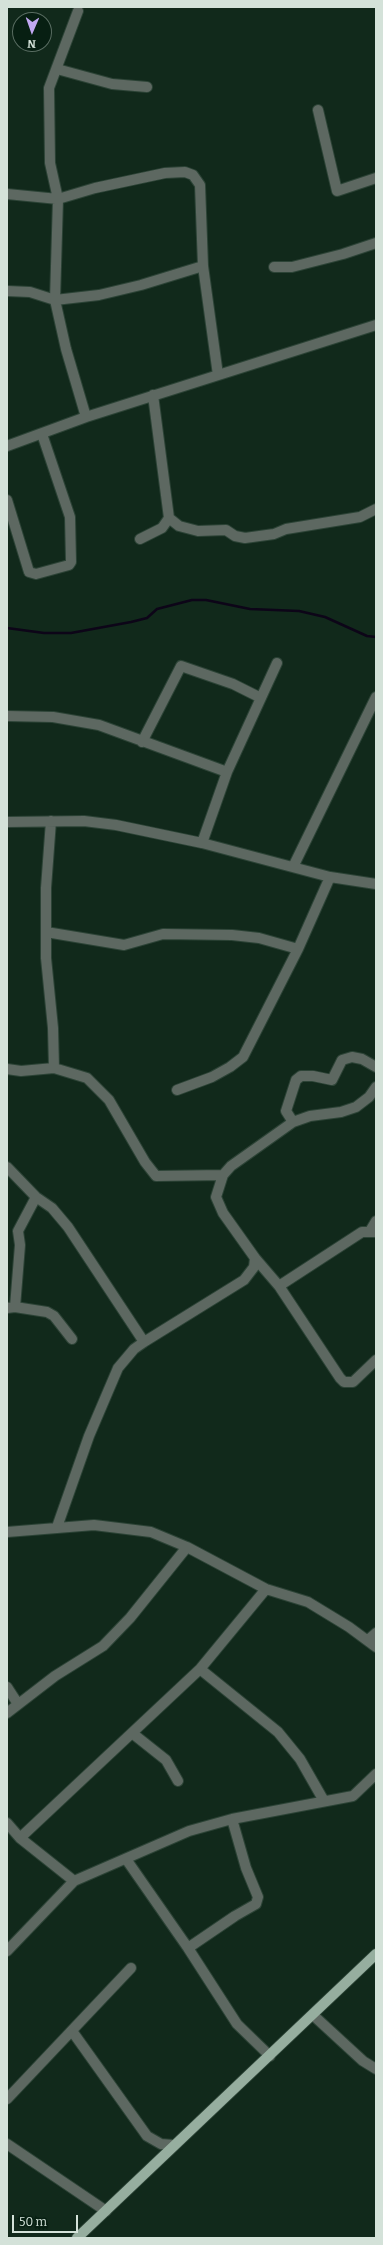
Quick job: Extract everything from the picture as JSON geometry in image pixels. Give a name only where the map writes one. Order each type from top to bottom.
[{"type":"main road","points":[[77,2238],[376,1954]]},
{"type":"street","points":[[78,11],[49,88],[50,163],[58,199],[55,300],[66,349],[86,417]]},
{"type":"street","points":[[57,69],[112,84],[147,87]]},
{"type":"street","points":[[318,110],[337,191],[376,178]]},
{"type":"street","points":[[7,194],[58,199],[95,188],[166,173],[185,172],[193,175],[200,185],[204,266],[218,375]]},
{"type":"street","points":[[274,267],[292,267],[343,254],[376,243]]},
{"type":"street","points":[[7,291],[30,292],[55,300],[99,295],[141,285],[204,266]]},
{"type":"street","points":[[7,446],[86,417],[153,395],[376,325]]},
{"type":"street","points":[[140,539],[162,528],[169,518],[153,395]]},
{"type":"street","points":[[7,500],[29,572],[36,574],[69,565],[71,562],[70,517],[42,434]]},
{"type":"street","points":[[169,518],[179,526],[185,528],[198,531],[226,530],[235,536],[245,538],[274,534],[286,529],[360,517],[376,509]]},
{"type":"street","points":[[202,843],[227,772],[277,663]]},
{"type":"street","points":[[142,742],[181,666],[233,684],[262,698]]},
{"type":"street","points":[[293,867],[374,708],[376,697]]},
{"type":"street","points":[[7,716],[53,717],[98,725],[227,772]]},
{"type":"street","points":[[51,821],[46,888],[46,958],[53,1028],[54,1068]]},
{"type":"street","points":[[7,822],[84,821],[116,825],[202,843],[330,878],[376,884]]},
{"type":"street","points":[[177,1090],[212,1077],[230,1067],[242,1057],[298,950],[330,878]]},
{"type":"street","points":[[46,932],[124,945],[163,934],[232,935],[259,938],[298,950]]},
{"type":"street","points":[[293,1122],[286,1111],[296,1080],[301,1076],[313,1076],[332,1080],[342,1060],[352,1057],[362,1059],[376,1067]]},
{"type":"street","points":[[7,1069],[21,1071],[54,1068],[87,1078],[109,1100],[145,1162],[156,1176],[223,1175]]},
{"type":"street","points":[[376,1087],[369,1096],[356,1107],[341,1112],[310,1116],[293,1122],[231,1166],[223,1175],[216,1197],[223,1212],[255,1258],[279,1286],[344,1382],[353,1382],[376,1360]]},
{"type":"street","points":[[7,1167],[36,1197],[52,1208],[68,1227],[144,1342]]},
{"type":"street","points":[[36,1197],[18,1231],[20,1245],[11,1307],[47,1312],[54,1316],[72,1339]]},
{"type":"street","points":[[279,1286],[362,1232],[373,1231],[376,1221]]},
{"type":"street","points":[[57,1527],[89,1436],[118,1368],[134,1349],[144,1342],[244,1280],[254,1267],[255,1258]]},
{"type":"street","points":[[7,1532],[94,1525],[122,1527],[151,1532],[188,1547],[266,1589],[308,1602],[368,1640],[376,1647]]},
{"type":"street","points":[[7,1713],[55,1676],[103,1646],[130,1618],[188,1547]]},
{"type":"street","points":[[20,1838],[200,1669],[266,1589]]},
{"type":"street","points":[[368,1640],[376,1633]]},
{"type":"street","points":[[200,1669],[278,1732],[300,1759],[324,1801]]},
{"type":"street","points":[[7,1687],[18,1704]]},
{"type":"street","points":[[132,1733],[166,1760],[178,1781]]},
{"type":"street","points":[[7,1951],[74,1880],[126,1859],[151,1846],[189,1830],[232,1819],[353,1796],[376,1774]]},
{"type":"street","points":[[188,1948],[256,1904],[258,1897],[246,1868],[232,1819]]},
{"type":"street","points":[[7,1823],[20,1838],[74,1880]]},
{"type":"street","points":[[126,1859],[188,1948],[237,2024],[270,2056]]},
{"type":"street","points":[[7,2099],[131,1968]]},
{"type":"street","points":[[312,2015],[363,2060],[376,2069]]},
{"type":"street","points":[[72,2031],[147,2136],[161,2144],[173,2146]]},
{"type":"street","points":[[7,2144],[106,2211]]},
{"type":"waterway","points":[[7,628],[44,633],[71,633],[131,622],[147,618],[157,609],[192,600],[206,600],[250,609],[299,611],[325,617],[367,636],[376,637]]}]
